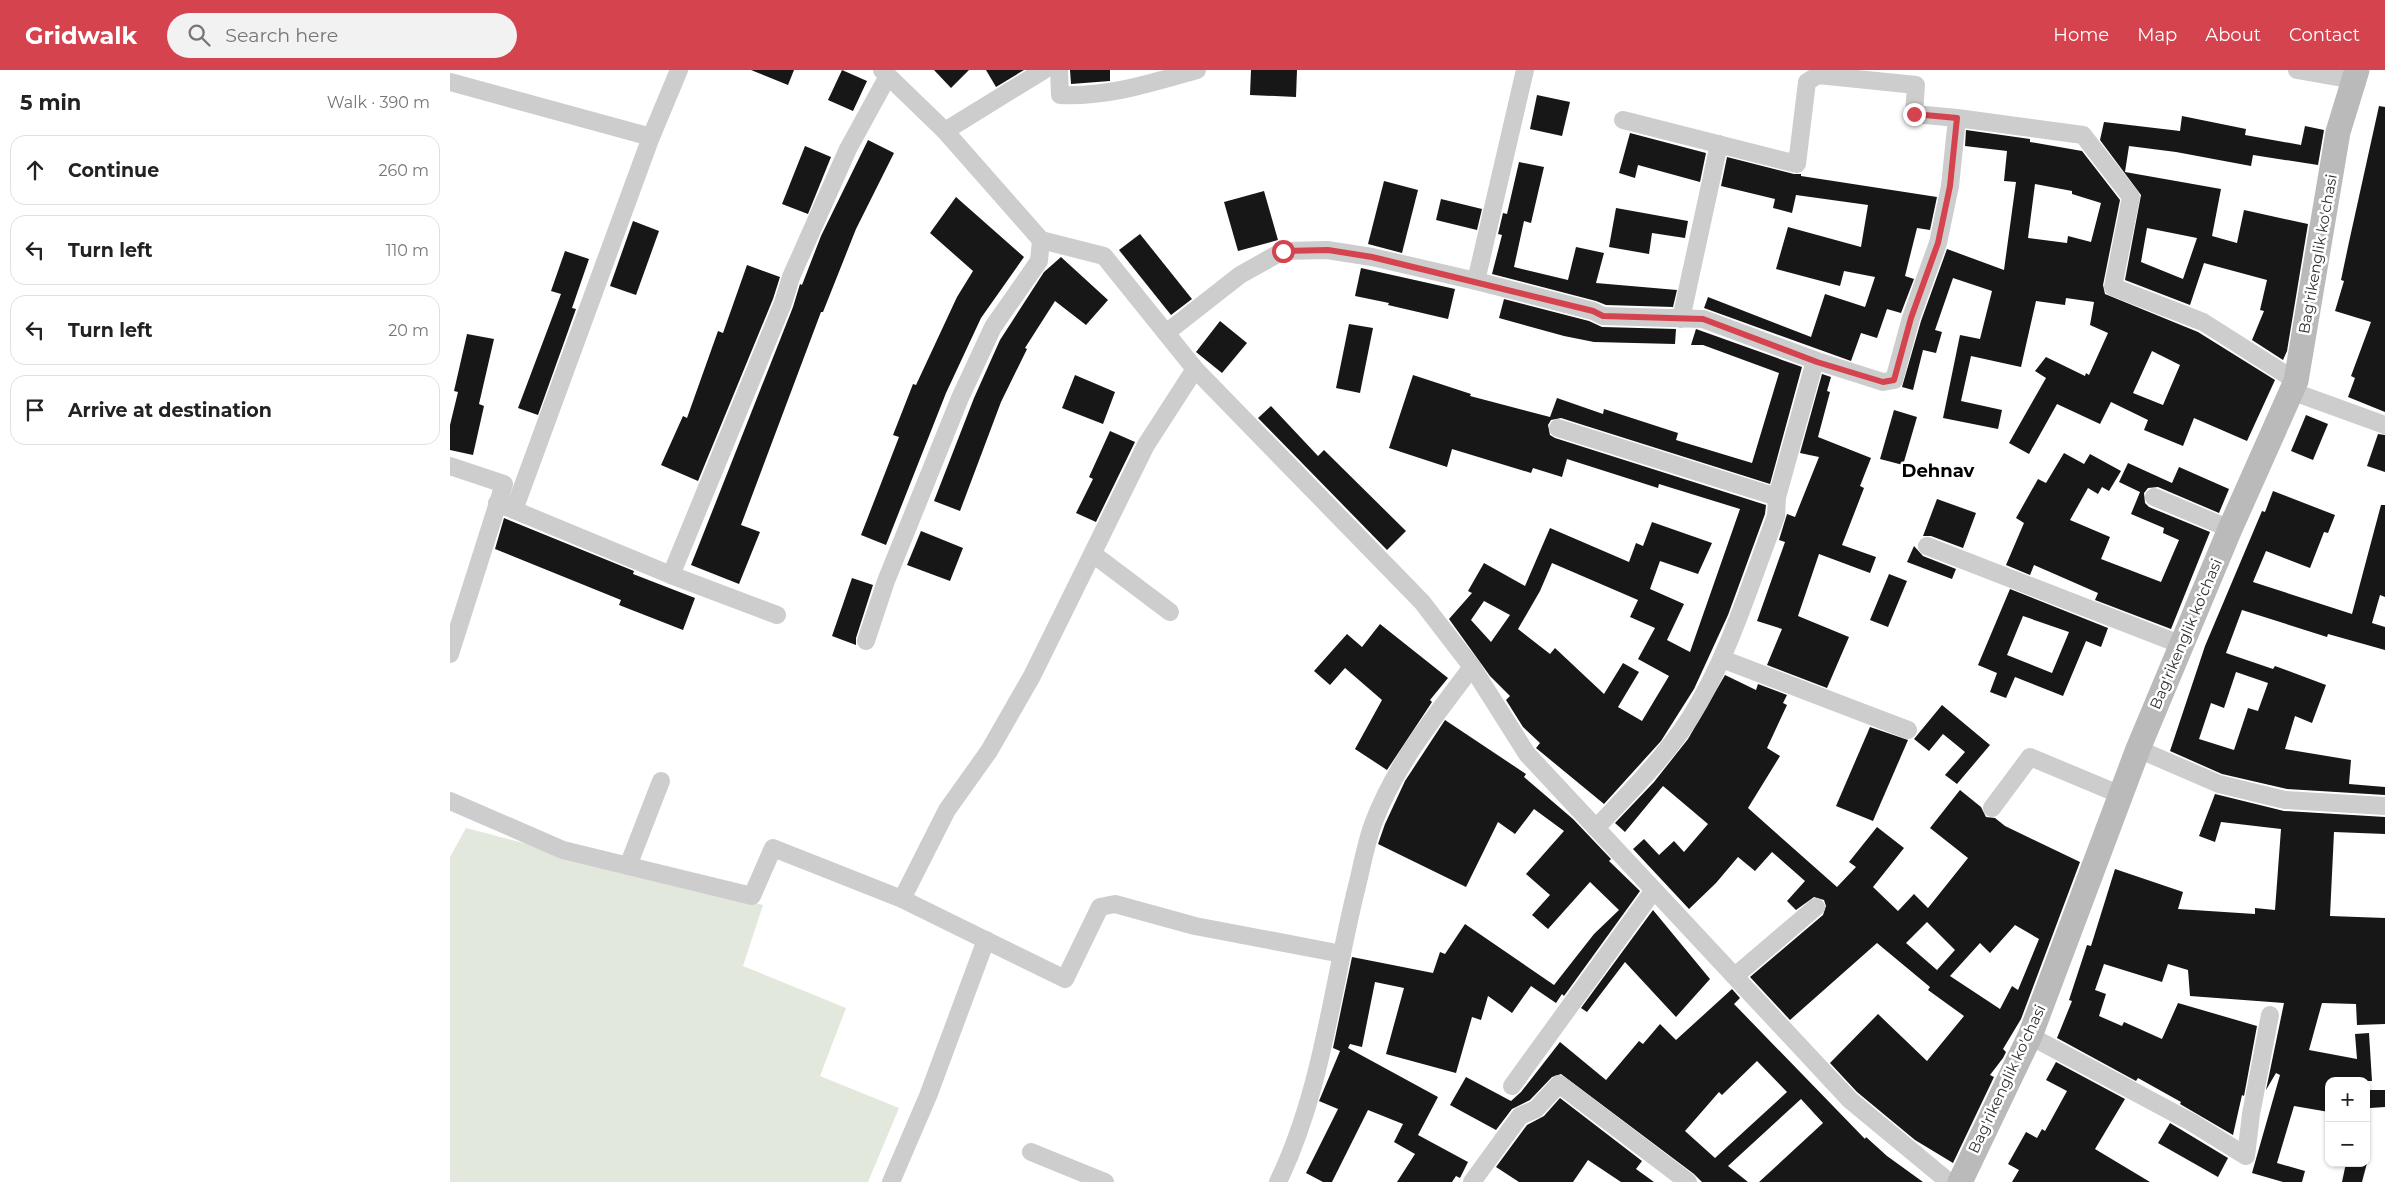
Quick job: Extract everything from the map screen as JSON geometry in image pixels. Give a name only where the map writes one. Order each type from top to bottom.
[{"type":"main road","name":"Bag'rikenglik ko'chasi","points":[[1960,1182],[2030,1036],[2138,749],[2230,529],[2294,386],[2338,132],[2355,75]]},
{"type":"street","points":[[514,510],[651,137],[678,70]]},
{"type":"street","points":[[945,131],[1044,70]]},
{"type":"street","points":[[1059,70],[1060,96],[1075,96],[1120,92],[1198,70]]},
{"type":"street","points":[[1476,281],[1526,70]]},
{"type":"street","points":[[2297,70],[2355,75]]},
{"type":"street","points":[[671,575],[783,303],[791,277],[848,149],[885,73],[945,131],[1041,240],[1104,256],[1195,369],[1422,602],[1472,667],[1527,754],[1850,1100],[1949,1182]]},
{"type":"street","points":[[1623,120],[1797,164],[1807,82],[1818,75],[1916,85],[1914,114],[2083,135],[2131,197],[2113,287],[2202,322],[2294,386],[2385,425]]},
{"type":"street","points":[[450,82],[651,137]]},
{"type":"street","points":[[1166,333],[1240,275],[1283,251],[1328,250],[1372,257],[1476,281],[1593,311],[1603,316],[1703,319],[1814,361],[1883,382],[1894,380],[1911,318],[1938,243],[1950,186],[1957,118]]},
{"type":"street","points":[[1681,319],[1719,144]]},
{"type":"street","points":[[866,641],[886,582],[960,398],[993,327],[1039,261],[1041,240]]},
{"type":"street","points":[[1596,828],[1645,777],[1690,719],[1722,660],[1776,516],[1777,497],[1814,361]]},
{"type":"street","points":[[902,899],[947,810],[989,751],[1032,676],[1146,445],[1195,369]]},
{"type":"street","points":[[1558,428],[1777,497]]},
{"type":"street","points":[[450,466],[504,484],[450,654]]},
{"type":"street","points":[[2154,497],[2230,529]]},
{"type":"street","points":[[497,504],[671,575],[777,615]]},
{"type":"street","points":[[1927,546],[2182,645]]},
{"type":"street","points":[[1093,554],[1170,612]]},
{"type":"street","points":[[1722,660],[1908,730]]},
{"type":"street","points":[[1285,1179],[1312,1095],[1342,954],[1373,824],[1395,779],[1421,735],[1472,667]]},
{"type":"street","points":[[2138,749],[2219,784],[2285,800],[2385,806]]},
{"type":"street","points":[[1992,808],[2030,757],[2121,796]]},
{"type":"street","points":[[628,866],[661,781]]},
{"type":"street","points":[[450,801],[563,850],[752,896],[773,848],[902,899],[1065,978],[1100,907],[1114,904],[1195,926],[1342,954]]},
{"type":"street","points":[[1512,1086],[1654,890]]},
{"type":"street","points":[[1734,976],[1816,907]]},
{"type":"street","points":[[891,1182],[928,1096],[986,940]]},
{"type":"street","points":[[2030,1036],[2191,1122],[2246,1156],[2251,1114],[2270,1016]]},
{"type":"street","points":[[1472,1182],[1520,1116],[1536,1109],[1559,1084],[1688,1182]]},
{"type":"street","points":[[1031,1152],[1105,1182]]},
{"type":"shaded area","points":[[466,828],[763,905],[743,966],[846,1008],[820,1076],[899,1108],[868,1182],[450,1182],[450,857]]},
{"type":"building","points":[[751,70],[794,70],[788,85]]},
{"type":"building","points":[[842,70],[867,81],[853,111],[828,100]]},
{"type":"building","points":[[934,70],[969,70],[951,88]]},
{"type":"building","points":[[986,70],[1024,70],[996,87]]},
{"type":"building","points":[[1070,70],[1110,70],[1110,81],[1071,84]]},
{"type":"building","points":[[1251,70],[1297,70],[1296,97],[1250,95]]},
{"type":"building","points":[[1537,95],[1570,102],[1562,136],[1530,129]]},
{"type":"building","points":[[2379,106],[2385,107],[2385,412],[2348,397],[2355,378],[2351,376],[2371,322],[2335,311],[2344,281],[2341,280]]},
{"type":"building","points":[[2182,116],[2246,129],[2245,135],[2301,145],[2305,126],[2324,130],[2318,165],[2253,155],[2251,166],[2176,152],[2129,146],[2125,172],[2221,189],[2212,236],[2237,243],[2244,210],[2308,224],[2287,351],[2283,360],[2252,340],[2264,311],[2260,310],[2267,280],[2204,263],[2190,305],[2125,280],[2141,195],[2100,140],[2104,122],[2180,131]],"holes":[[[2147,228],[2197,238],[2183,279],[2141,262]]]},
{"type":"building","points":[[1966,130],[2030,139],[2030,142],[2082,151],[2120,200],[2103,285],[2105,294],[2198,332],[2275,380],[2247,441],[2194,418],[2183,446],[2144,430],[2148,420],[2111,402],[2100,424],[2057,404],[2029,454],[2009,443],[2046,378],[2035,371],[2046,357],[2085,376],[2086,373],[2089,375],[2108,333],[2090,325],[2094,302],[2066,298],[2065,305],[2036,301],[2021,367],[1971,356],[1961,401],[2002,410],[1998,429],[1943,418],[1960,335],[1980,339],[1992,291],[1953,278],[1935,330],[1942,332],[1936,353],[1923,350],[1913,390],[1902,387],[1921,321],[1947,249],[2004,270],[2016,182],[2004,181],[2007,151],[1965,146]],"holes":[[[2035,184],[2072,191],[2072,194],[2101,203],[2091,242],[2068,236],[2067,243],[2028,238]],[[2152,351],[2180,365],[2163,405],[2133,393]]]},
{"type":"building","points":[[1630,133],[1706,153],[1700,182],[1638,165],[1635,178],[1619,173]]},
{"type":"building","points":[[868,140],[894,153],[856,229],[823,312],[821,312],[741,525],[760,532],[739,584],[691,565],[793,307],[800,284],[802,285],[821,236]]},
{"type":"building","points":[[805,146],[831,157],[808,214],[782,204]]},
{"type":"building","points":[[1727,157],[1794,174],[1801,174],[1801,176],[1937,197],[1930,230],[1917,228],[1905,276],[1914,279],[1901,313],[1887,309],[1877,338],[1861,333],[1851,361],[1704,308],[1708,297],[1811,337],[1825,294],[1865,307],[1875,277],[1844,271],[1840,286],[1776,269],[1788,227],[1861,247],[1868,205],[1796,195],[1792,213],[1773,208],[1775,199],[1721,186]]},
{"type":"building","points":[[1519,162],[1544,167],[1531,223],[1524,221],[1514,267],[1568,280],[1576,247],[1604,253],[1596,283],[1677,290],[1673,307],[1606,305],[1492,274],[1502,235],[1498,234],[1503,213],[1507,214]]},
{"type":"building","points":[[1384,181],[1418,190],[1402,253],[1368,244]]},
{"type":"building","points":[[1264,191],[1278,240],[1238,251],[1224,202]]},
{"type":"building","points":[[956,197],[1024,257],[981,318],[946,393],[886,545],[861,535],[899,437],[893,435],[913,384],[916,385],[957,297],[973,271],[930,233]]},
{"type":"building","points":[[1441,199],[1482,209],[1477,230],[1436,220]]},
{"type":"building","points":[[1616,208],[1688,221],[1685,238],[1652,233],[1649,254],[1609,247]]},
{"type":"building","points":[[633,221],[659,231],[636,295],[610,286]]},
{"type":"building","points":[[1140,234],[1192,299],[1171,315],[1119,250]]},
{"type":"building","points":[[565,251],[589,259],[572,308],[576,309],[538,415],[518,408],[561,294],[551,291]]},
{"type":"building","points":[[1061,257],[1108,300],[1086,325],[1055,301],[1025,348],[1027,349],[1001,402],[960,511],[934,501],[974,398],[1000,340],[1044,272]]},
{"type":"building","points":[[747,265],[780,277],[773,299],[698,481],[661,465],[683,416],[687,418],[718,331],[723,333]]},
{"type":"building","points":[[1361,268],[1455,289],[1448,319],[1355,296]]},
{"type":"building","points":[[1504,299],[1589,321],[1602,327],[1676,329],[1675,344],[1594,342],[1564,336],[1499,318]]},
{"type":"building","points":[[1220,321],[1247,343],[1222,373],[1196,352]]},
{"type":"building","points":[[1349,324],[1373,328],[1360,393],[1336,388]]},
{"type":"building","points":[[1696,329],[1802,367],[1770,484],[1561,418],[1551,420],[1548,425],[1550,435],[1555,438],[1766,505],[1765,514],[1728,615],[1694,689],[1661,741],[1604,804],[1536,748],[1540,743],[1523,727],[1506,700],[1510,696],[1490,676],[1449,619],[1472,593],[1468,591],[1484,563],[1525,586],[1550,528],[1629,562],[1636,543],[1643,546],[1652,522],[1712,543],[1698,574],[1660,561],[1650,589],[1684,604],[1667,640],[1690,652],[1740,509],[1659,484],[1658,488],[1567,459],[1562,477],[1533,468],[1531,473],[1452,449],[1447,467],[1389,448],[1413,375],[1471,394],[1470,396],[1550,417],[1557,398],[1603,414],[1604,409],[1678,433],[1676,440],[1752,463],[1779,373],[1703,345],[1691,345]],"holes":[[[1552,563],[1638,600],[1630,617],[1655,628],[1638,659],[1669,676],[1642,721],[1618,707],[1639,672],[1623,663],[1604,694],[1555,648],[1550,654],[1518,629],[1540,591]],[[1484,601],[1510,615],[1491,642],[1471,620]]]},
{"type":"building","points":[[467,334],[494,339],[479,404],[484,406],[473,455],[450,450],[450,425],[458,392],[454,391]]},
{"type":"building","points":[[1822,374],[1831,377],[1827,391],[1830,392],[1818,437],[1871,458],[1860,486],[1864,488],[1842,545],[1876,557],[1870,573],[1819,554],[1798,616],[1849,637],[1827,688],[1767,665],[1782,629],[1757,621],[1785,542],[1779,540],[1787,514],[1795,517],[1819,457],[1800,453]]},
{"type":"building","points":[[1075,375],[1115,392],[1103,424],[1062,408]]},
{"type":"building","points":[[1271,406],[1318,456],[1324,450],[1406,531],[1387,550],[1258,418]]},
{"type":"building","points":[[1894,410],[1917,417],[1903,465],[1880,459]]},
{"type":"building","points":[[2306,415],[2328,424],[2313,460],[2291,451]]},
{"type":"building","points":[[1110,431],[1135,442],[1096,522],[1076,513],[1093,479],[1089,477]]},
{"type":"building","points":[[2378,434],[2385,435],[2385,472],[2367,466]]},
{"type":"building","points":[[2064,453],[2084,464],[2090,454],[2121,471],[2109,491],[2102,487],[2098,494],[2088,488],[2070,520],[2110,537],[2101,559],[2161,582],[2179,540],[2163,533],[2164,528],[2131,514],[2140,492],[2119,482],[2128,463],[2172,483],[2179,467],[2229,489],[2219,513],[2158,487],[2148,488],[2144,493],[2145,503],[2149,507],[2210,532],[2171,629],[2095,600],[2098,593],[2034,565],[2030,575],[2006,565],[2024,523],[2016,518],[2038,479],[2046,483]]},
{"type":"building","points":[[2273,491],[2335,515],[2328,533],[2324,532],[2310,568],[2266,551],[2253,582],[2352,614],[2381,505],[2385,505],[2385,597],[2380,595],[2372,623],[2385,627],[2385,650],[2328,634],[2327,637],[2242,610],[2226,653],[2273,669],[2275,666],[2326,685],[2312,723],[2295,716],[2285,749],[2351,760],[2349,784],[2385,787],[2385,795],[2287,789],[2222,774],[2170,751],[2205,646],[2262,511],[2265,512]],"holes":[[[2236,672],[2268,683],[2258,711],[2248,708],[2234,750],[2199,739],[2211,703],[2224,708]]]},
{"type":"building","points":[[1937,499],[1976,513],[1963,548],[1931,536],[1923,536]]},
{"type":"building","points":[[504,518],[634,571],[633,574],[695,598],[683,630],[619,605],[621,600],[495,549]]},
{"type":"building","points":[[921,531],[963,548],[950,581],[907,565]]},
{"type":"building","points":[[1914,546],[1923,556],[1956,569],[1952,579],[1907,562]]},
{"type":"building","points":[[1889,574],[1907,581],[1888,627],[1870,620]]},
{"type":"building","points":[[852,578],[873,585],[856,638],[856,645],[832,636]]},
{"type":"building","points":[[2010,589],[2108,628],[2101,647],[2086,641],[2063,696],[2015,677],[2006,698],[1990,692],[1997,673],[1978,665]],"holes":[[[2023,616],[2069,632],[2052,673],[2007,655]]]},
{"type":"building","points":[[1380,624],[1448,678],[1430,700],[1432,702],[1387,770],[1355,749],[1382,700],[1345,668],[1330,685],[1314,671],[1347,634],[1362,647]]},
{"type":"building","points":[[1725,675],[1756,690],[1758,684],[1787,695],[1783,703],[1787,705],[1767,748],[1780,756],[1748,808],[1837,887],[1856,867],[1849,862],[1877,827],[1904,848],[1873,887],[1898,911],[1914,894],[1928,908],[1968,858],[1930,828],[1960,790],[1981,807],[1986,817],[1995,818],[2005,826],[2080,862],[2021,1019],[2003,1049],[2006,1052],[2003,1058],[1990,1075],[1994,1077],[1953,1163],[1915,1140],[1857,1092],[1830,1063],[1878,1014],[1927,1061],[1964,1016],[1928,990],[1930,987],[1877,943],[1790,1020],[1750,977],[1823,915],[1826,906],[1824,900],[1814,897],[1796,910],[1787,901],[1805,881],[1772,852],[1755,871],[1738,857],[1716,883],[1689,909],[1633,849],[1644,839],[1659,855],[1674,841],[1684,852],[1708,824],[1663,786],[1625,832],[1615,823],[1654,782],[1688,739]],"holes":[[[1927,922],[1955,950],[1937,970],[1906,943]],[[2015,925],[2039,939],[2018,990],[2012,986],[2000,1009],[1950,976],[1980,943],[1990,953]]]},
{"type":"building","points":[[1942,705],[1990,745],[1957,784],[1945,775],[1965,752],[1943,734],[1929,751],[1914,739]]},
{"type":"building","points":[[1445,720],[1526,774],[1524,777],[1573,819],[1611,859],[1609,861],[1640,891],[1564,996],[1562,994],[1556,1003],[1531,986],[1512,1013],[1488,996],[1481,1020],[1472,1017],[1456,1073],[1386,1054],[1404,988],[1375,982],[1362,1047],[1350,1044],[1348,1048],[1438,1097],[1418,1135],[1468,1162],[1460,1178],[1456,1176],[1452,1182],[1397,1182],[1415,1154],[1394,1142],[1403,1124],[1368,1110],[1332,1182],[1323,1182],[1306,1173],[1338,1109],[1319,1101],[1340,1051],[1333,1048],[1352,957],[1433,973],[1440,952],[1445,954],[1465,924],[1554,985],[1594,934],[1619,910],[1590,882],[1548,929],[1532,915],[1550,895],[1526,874],[1564,831],[1534,809],[1515,834],[1498,822],[1466,887],[1378,844],[1405,781]]},
{"type":"building","points":[[1870,727],[1908,740],[1873,821],[1836,806]]},
{"type":"building","points":[[2215,794],[2284,811],[2385,817],[2385,834],[2334,832],[2330,916],[2385,918],[2385,1024],[2357,1025],[2356,1004],[2322,1003],[2309,1050],[2357,1059],[2355,1034],[2369,1033],[2372,1081],[2370,1081],[2370,1077],[2325,1077],[2325,1111],[2294,1106],[2277,1163],[2305,1171],[2302,1182],[2283,1182],[2252,1173],[2280,1075],[2276,1073],[2266,1090],[2284,1003],[2190,996],[2188,970],[2168,964],[2162,982],[2104,964],[2095,990],[2106,994],[2099,1016],[2122,1026],[2124,1022],[2162,1039],[2178,1003],[2257,1026],[2244,1096],[2242,1095],[2233,1135],[2180,1104],[2181,1102],[2138,1078],[2136,1081],[2057,1038],[2072,1001],[2069,1000],[2087,945],[2091,946],[2115,869],[2183,892],[2178,909],[2255,914],[2255,908],[2275,910],[2281,829],[2221,822],[2215,842],[2199,836]]},
{"type":"building","points":[[1653,910],[1710,979],[1676,1017],[1625,962],[1587,1012],[1581,1008]]},
{"type":"building","points":[[1732,989],[1740,998],[1734,1004],[1865,1139],[1866,1137],[1887,1156],[1923,1182],[1759,1182],[1823,1123],[1801,1099],[1728,1166],[1748,1182],[1702,1182],[1561,1074],[1552,1077],[1530,1100],[1512,1109],[1496,1130],[1450,1105],[1466,1077],[1511,1101],[1521,1092],[1560,1042],[1606,1080],[1639,1041],[1643,1044],[1660,1024],[1676,1040]],"holes":[[[1757,1061],[1787,1092],[1715,1158],[1685,1131],[1719,1092],[1722,1095]]]},
{"type":"building","points":[[2056,1062],[2125,1099],[2095,1149],[2150,1182],[2012,1182],[2019,1170],[2008,1164],[2026,1132],[2037,1138],[2042,1129],[2045,1131],[2067,1091],[2046,1080]]},
{"type":"building","points":[[2370,1090],[2385,1090],[2385,1107],[2370,1108]]},
{"type":"building","points":[[1560,1098],[1642,1161],[1636,1169],[1654,1182],[1621,1182],[1588,1160],[1573,1182],[1519,1182],[1496,1167],[1527,1125],[1544,1116]]},
{"type":"building","points":[[2170,1123],[2228,1158],[2218,1177],[2158,1143]]},
{"type":"building","points":[[2345,1167],[2366,1167],[2362,1182],[2342,1182]]},
{"type":"district","name":"Dehnav","points":[[1938,471]]},
{"type":"route","points":[[1283,251],[1328,250],[1372,257],[1476,281],[1593,311],[1603,316],[1703,319],[1817,362],[1883,382],[1894,380],[1911,318],[1938,243],[1950,186],[1957,118],[1914,114]]}]
